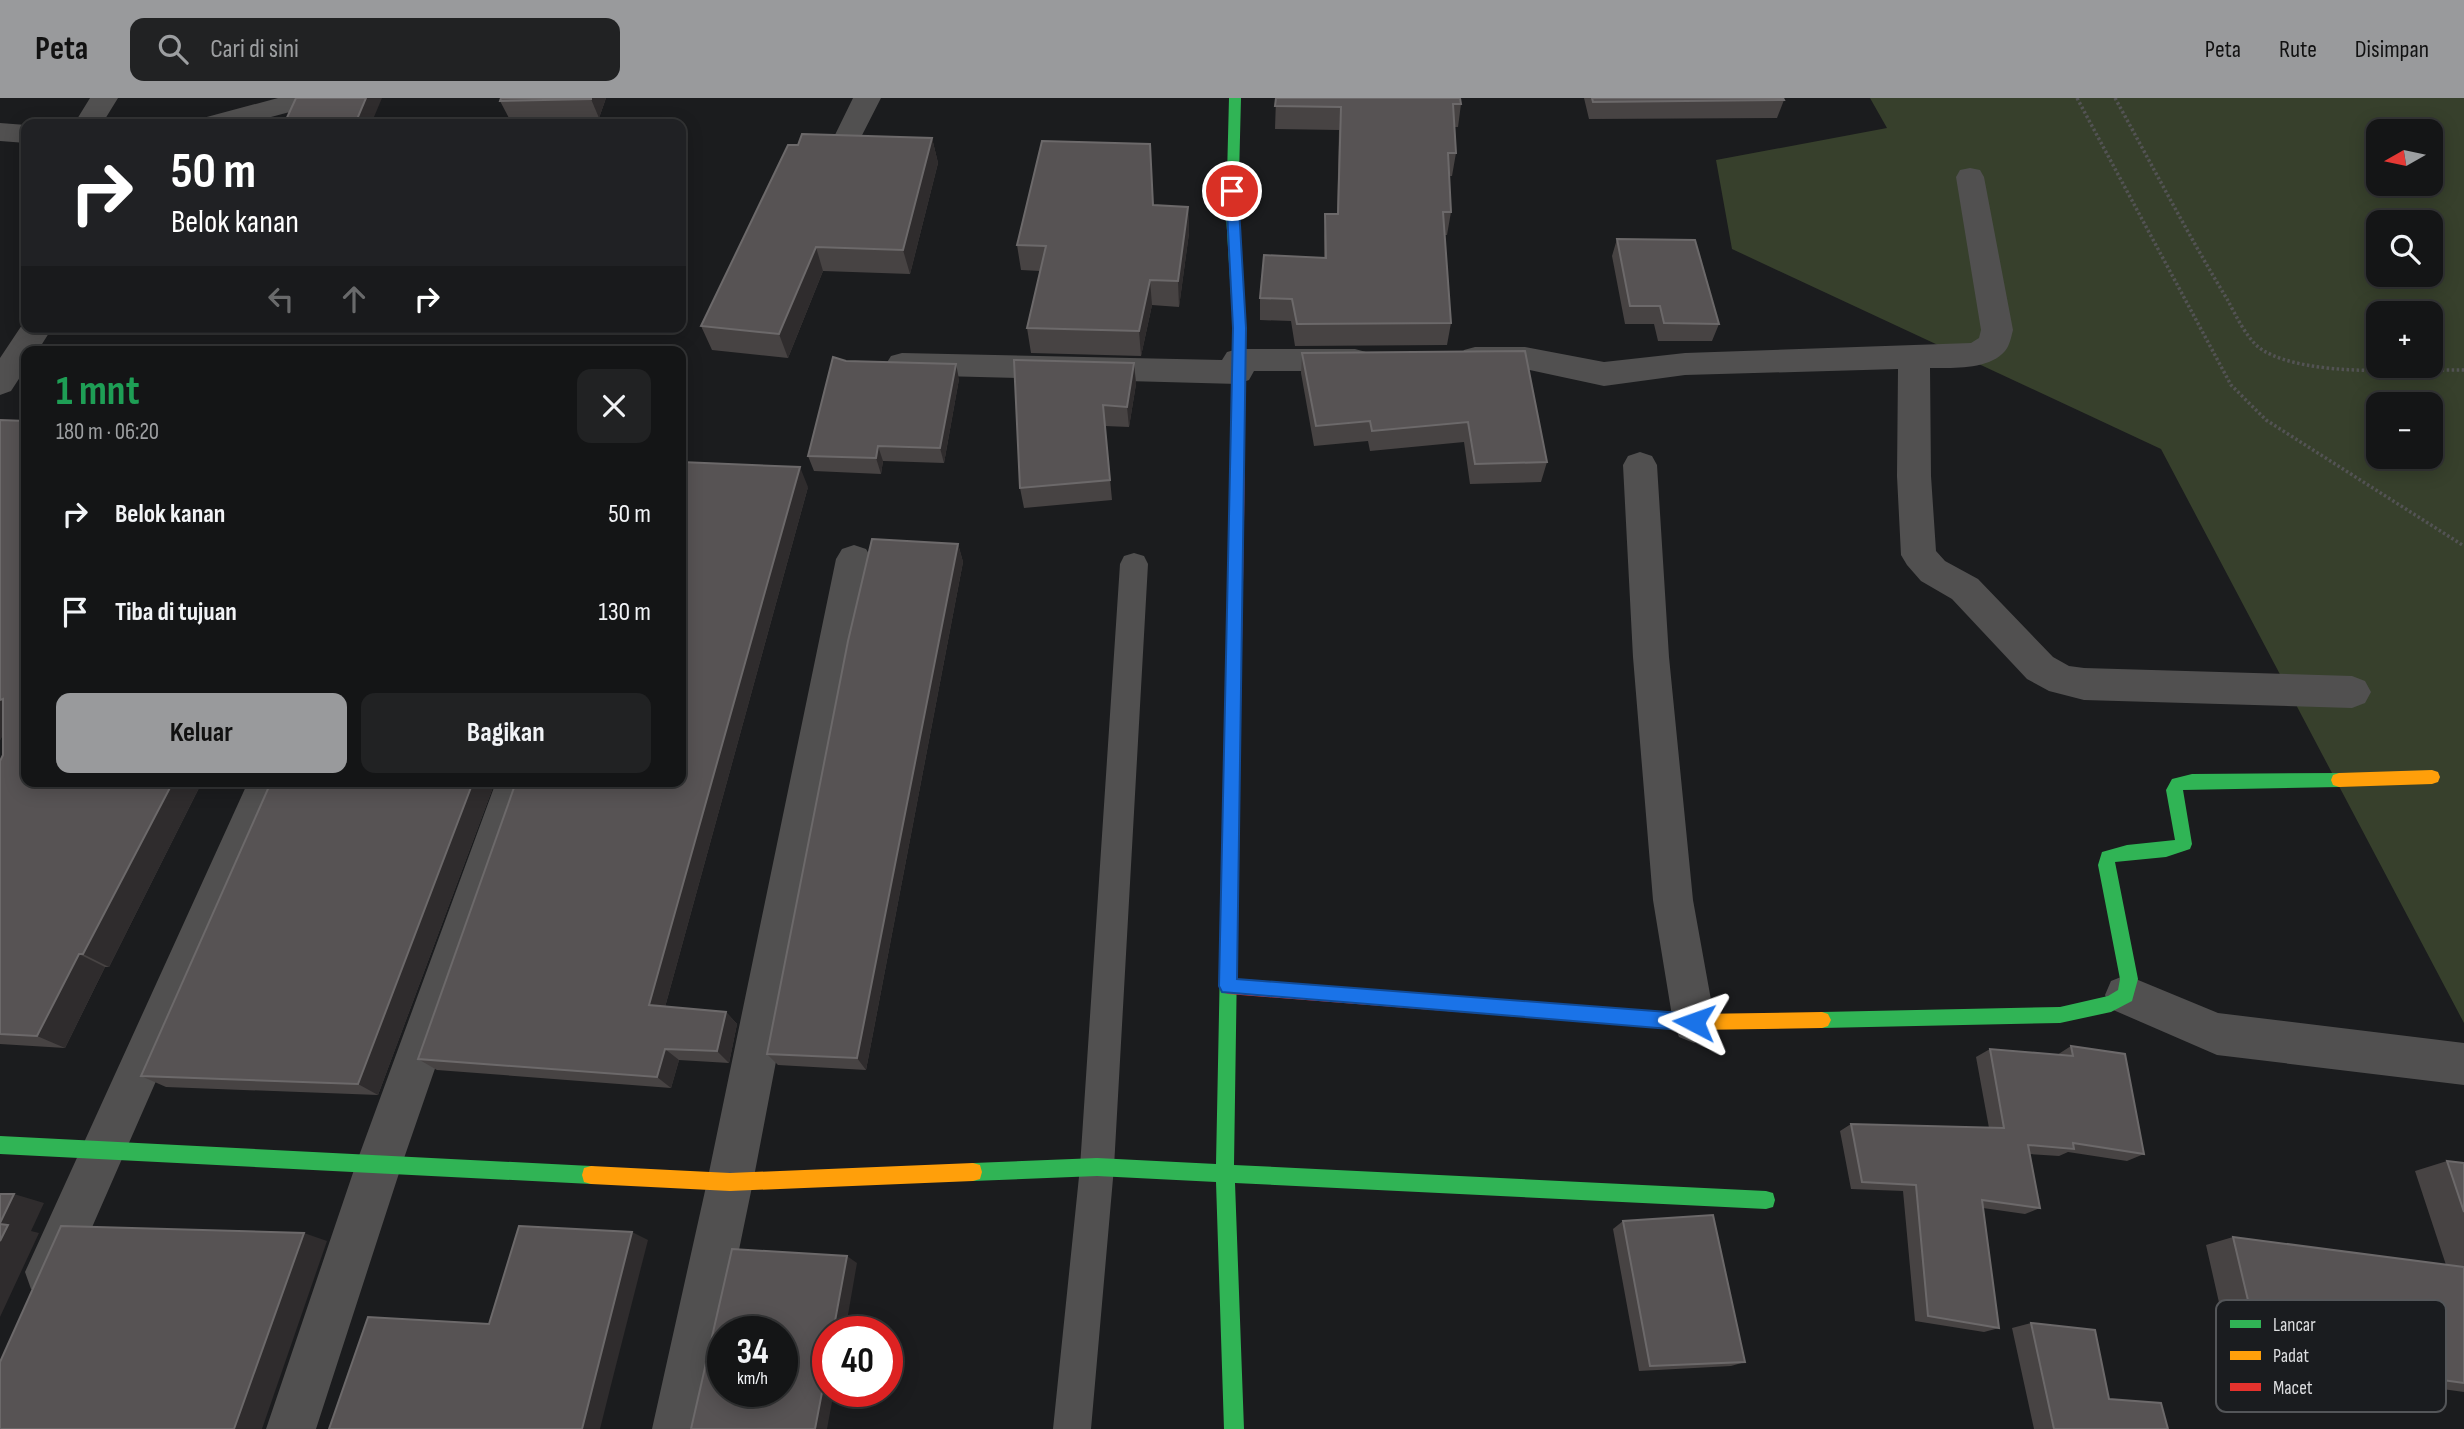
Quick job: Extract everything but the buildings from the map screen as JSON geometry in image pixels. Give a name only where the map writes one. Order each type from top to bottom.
[{"type":"street","points":[[91,119],[104,98]]},
{"type":"street","points":[[846,141],[867,98]]},
{"type":"street","points":[[1234,1429],[1225,1175],[1239,328],[1232,215],[1235,98]]},
{"type":"street","points":[[240,119],[301,108]]},
{"type":"street","points":[[0,132],[21,134]]},
{"type":"street","points":[[1444,359],[1525,358],[1604,374],[1685,364],[1964,356],[1982,351],[1993,344],[1997,330],[1970,177]]},
{"type":"street","points":[[24,346],[33,333]]},
{"type":"street","points":[[0,383],[21,351]]},
{"type":"street","points":[[1914,358],[1914,476],[1919,555],[1933,571],[1965,589],[2040,668],[2062,680],[2084,684],[2352,692]]},
{"type":"street","points":[[879,364],[1238,366],[1389,360]]},
{"type":"street","points":[[1640,465],[1651,657],[1673,900],[1694,1022]]},
{"type":"street","points":[[677,1429],[730,1182],[854,559]]},
{"type":"street","points":[[1228,986],[1694,1022],[2060,1015],[2111,1004],[2126,995],[2129,979],[2106,864],[2108,857],[2117,852],[2166,851],[2184,844],[2174,790],[2178,784],[2192,781],[2432,777]]},
{"type":"street","points":[[29,1315],[266,787]]},
{"type":"street","points":[[291,1429],[379,1164],[513,787]]},
{"type":"street","points":[[2126,995],[2217,1034],[2464,1064]]},
{"type":"street","points":[[0,1145],[730,1182],[1097,1167],[1766,1200]]},
{"type":"lane","points":[[1072,1429],[1097,1167],[1134,564]]},
{"type":"path","points":[[2077,98],[2231,385],[2266,420],[2464,546]]},
{"type":"path","points":[[2115,98],[2242,325],[2262,350],[2299,364],[2329,368],[2464,370]]},
{"type":"green space","points":[[1870,98],[2464,98],[2464,1023],[2161,449],[1732,249],[1716,160],[1887,128]]},
{"type":"traffic: fast","points":[[1235,98],[1232,215],[1239,328],[1238,462]]},
{"type":"traffic: fast","points":[[1232,763],[1225,1175],[1234,1429]]},
{"type":"traffic: fast","points":[[1822,1020],[2060,1015],[2111,1004],[2126,995],[2129,979],[2106,865],[2108,857],[2127,852],[2166,850],[2184,844],[2174,790],[2178,784],[2192,781],[2339,780]]},
{"type":"traffic: fast","points":[[0,1145],[591,1175]]},
{"type":"traffic: fast","points":[[973,1172],[1097,1167],[1766,1200]]},
{"type":"traffic: slow","points":[[2339,780],[2432,777]]},
{"type":"traffic: slow","points":[[1510,1008],[1694,1022],[1822,1020]]},
{"type":"traffic: slow","points":[[591,1175],[730,1182],[973,1172]]},
{"type":"traffic: jam","points":[[1232,763],[1238,462]]},
{"type":"traffic: jam","points":[[1228,986],[1510,1008]]},
{"type":"route","points":[[1232,191],[1239,328],[1228,986],[1694,1022]]}]
